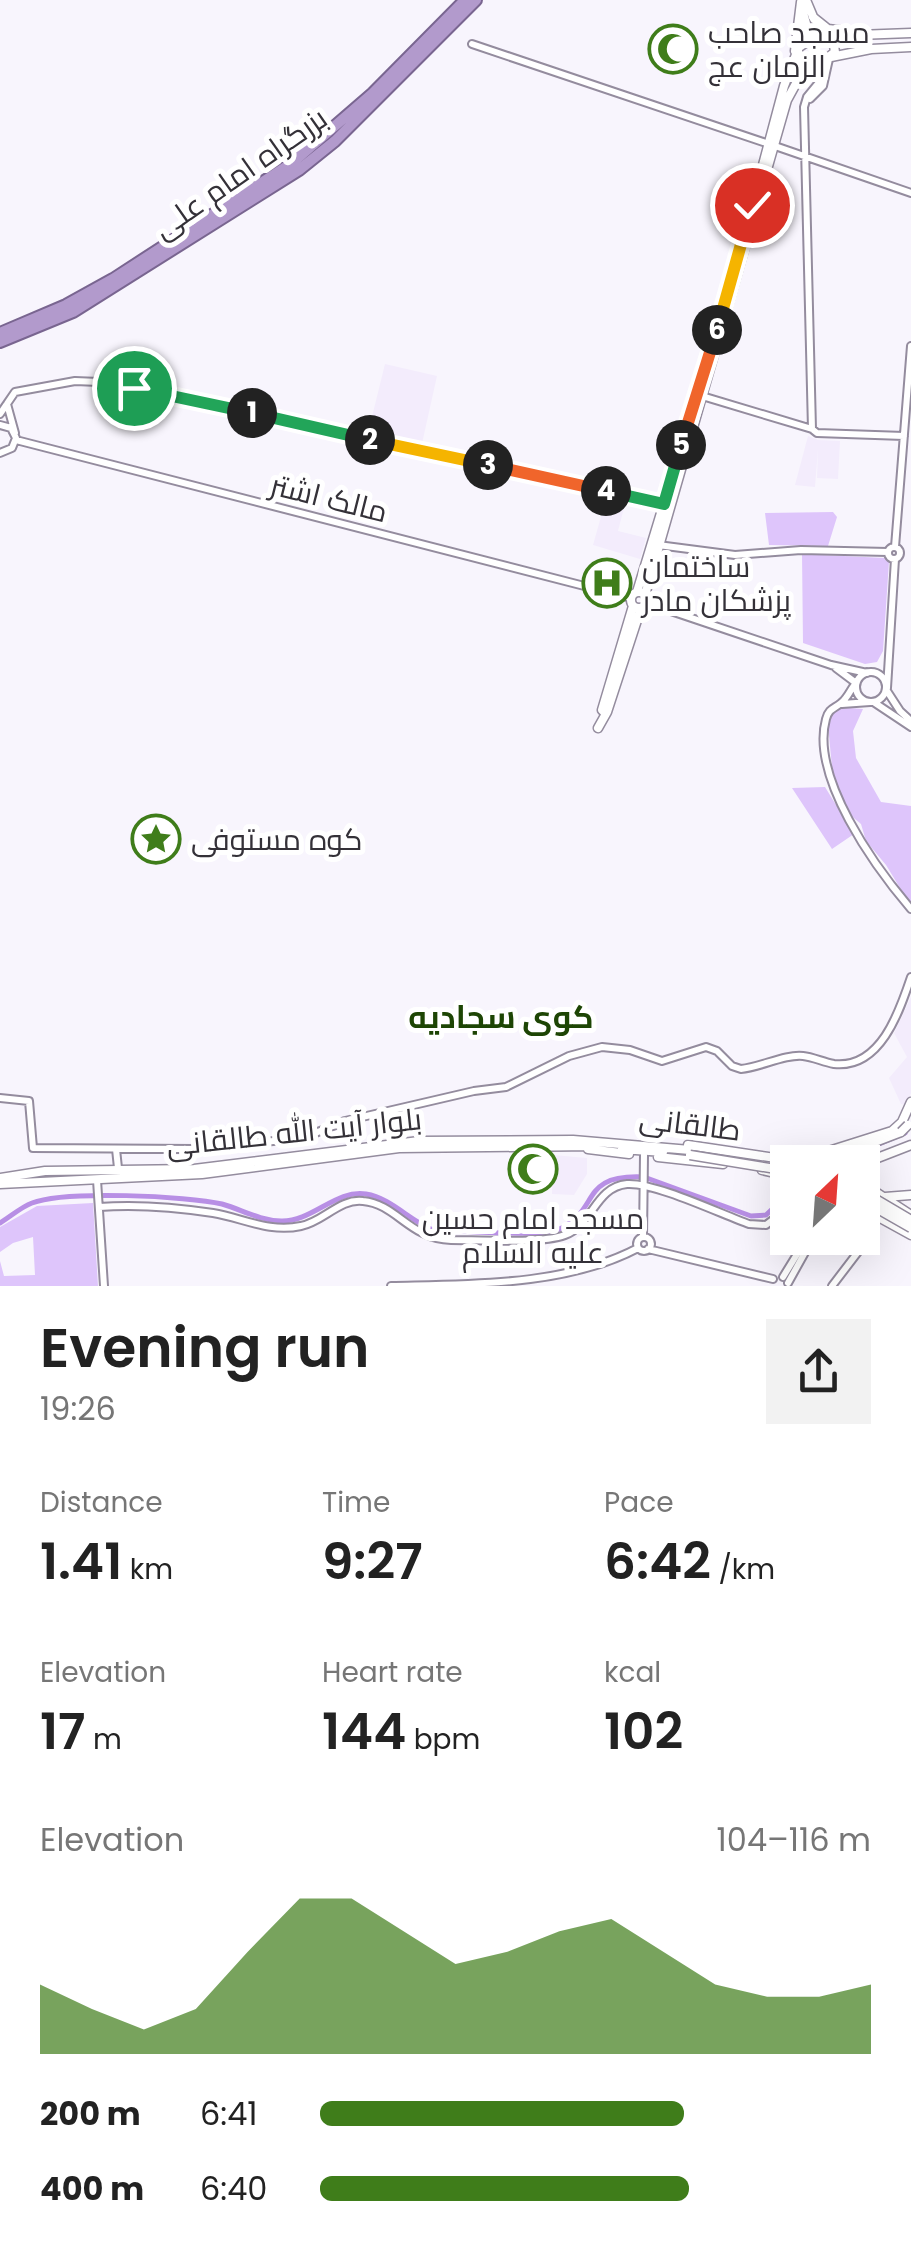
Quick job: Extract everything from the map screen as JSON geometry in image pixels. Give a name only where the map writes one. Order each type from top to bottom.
[{"type":"highway","name":"بزرگراه امام علی","points":[[0,332],[66,306],[113,279],[292,163],[374,92],[466,0]]},
{"type":"highway","name":"بزرگراه امام علی","points":[[0,342],[73,312],[299,170],[346,130],[476,0]]},
{"type":"main road","points":[[803,1],[836,45],[830,58]]},
{"type":"main road","points":[[794,60],[805,41],[803,1]]},
{"type":"main road","points":[[639,600],[772,145],[794,60],[803,1]]},
{"type":"main road","points":[[813,17],[833,30],[874,34]]},
{"type":"main road","points":[[805,41],[827,35],[911,33]]},
{"type":"main road","points":[[852,36],[844,44],[853,52]]},
{"type":"main road","points":[[772,145],[789,93],[801,75],[830,58],[911,46]]},
{"type":"main road","points":[[794,60],[811,68]]},
{"type":"main road","points":[[794,60],[801,75]]},
{"type":"main road","points":[[598,728],[667,505]]},
{"type":"main road","points":[[868,1145],[896,1135],[906,1122],[911,1102]]},
{"type":"main road","points":[[880,1156],[911,1143],[906,1122]]},
{"type":"main road","points":[[848,1145],[906,1122]]},
{"type":"main road","name":"طالقانی","points":[[574,1143],[621,1138],[694,1153],[722,1164],[770,1169]]},
{"type":"main road","name":"بلوار آیت الله طالقانی","points":[[0,1181],[46,1171],[194,1169],[406,1142],[574,1143],[694,1153]]},
{"type":"main road","name":"طالقانی","points":[[574,1143],[644,1156],[722,1150],[770,1157]]},
{"type":"main road","name":"بلوار آیت الله طالقانی","points":[[0,1181],[97,1184],[122,1176],[202,1174],[399,1148],[574,1143]]},
{"type":"main road","points":[[722,1150],[718,1157],[722,1164]]},
{"type":"main road","points":[[694,1153],[770,1168]]},
{"type":"main road","points":[[95,1169],[101,1175],[97,1184]]},
{"type":"main road","points":[[46,1171],[41,1176],[47,1183]]},
{"type":"main road","points":[[880,1194],[911,1224]]},
{"type":"main road","points":[[885,1197],[911,1195]]},
{"type":"main road","points":[[880,1210],[885,1197]]},
{"type":"main road","points":[[880,1203],[911,1224]]},
{"type":"main road","points":[[880,1211],[911,1224]]},
{"type":"main road","points":[[880,1217],[893,1224],[911,1224]]},
{"type":"street","points":[[472,44],[911,192]]},
{"type":"street","points":[[806,109],[823,86],[830,58]]},
{"type":"street","points":[[811,68],[818,73],[820,82],[806,97],[812,429]]},
{"type":"street","points":[[911,346],[886,689],[883,698],[872,702],[834,705],[826,723],[830,782],[865,846],[911,909]]},
{"type":"street","points":[[0,414],[15,392],[75,380],[98,382],[667,505]]},
{"type":"street","points":[[700,395],[817,433],[904,436]]},
{"type":"street","points":[[0,453],[12,448],[16,437],[7,404]]},
{"type":"street","name":"مالک اشتر","points":[[0,425],[11,428],[16,437],[639,600],[831,665],[869,673]]},
{"type":"street","points":[[658,544],[736,555],[801,550],[911,552]]},
{"type":"street","points":[[841,704],[860,676],[890,658]]},
{"type":"street","points":[[831,665],[872,702],[911,724]]},
{"type":"street","points":[[869,673],[882,680],[911,724]]},
{"type":"street","points":[[0,1098],[29,1100],[33,1148],[195,1149],[256,1145],[303,1138],[474,1091],[506,1087],[569,1056],[600,1048],[630,1050],[662,1061],[706,1047],[741,1069],[803,1056],[833,1064],[854,1063],[873,1053],[888,1030],[911,977]]},
{"type":"street","points":[[116,1149],[118,1168]]},
{"type":"street","points":[[643,1238],[644,1156]]},
{"type":"street","points":[[99,1205],[163,1206],[278,1228],[302,1226],[357,1200],[379,1205],[430,1238],[538,1238],[564,1236],[588,1218],[600,1198],[616,1187],[643,1179],[749,1224],[770,1222]]},
{"type":"street","points":[[97,1184],[104,1286]]},
{"type":"street","points":[[880,1231],[893,1224]]},
{"type":"street","points":[[638,1248],[638,1240],[643,1238]]},
{"type":"street","points":[[643,1238],[650,1242],[648,1249]]},
{"type":"street","points":[[390,1286],[548,1281],[575,1276],[638,1248],[770,1284],[787,1283],[801,1255]]},
{"type":"street","points":[[832,1286],[857,1255]]},
{"type":"shaded area","points":[[385,364],[437,376],[421,448],[367,437]]},
{"type":"shaded area","points":[[808,436],[840,441],[838,479],[817,478],[818,449],[815,487],[795,485]]},
{"type":"shaded area","points":[[606,499],[625,504],[618,531],[646,538],[640,559],[593,545]]},
{"type":"shaded area","points":[[833,512],[837,517],[828,546],[769,545],[765,513]]},
{"type":"shaded area","points":[[802,554],[885,558],[889,562],[883,651],[877,662],[865,664],[803,643]]},
{"type":"shaded area","points":[[838,707],[863,709],[853,731],[856,758],[881,802],[911,806],[911,906],[866,841],[861,824],[849,814],[833,778],[828,725]]},
{"type":"shaded area","points":[[825,787],[854,834],[832,849],[792,788]]},
{"type":"shaded area","points":[[911,997],[911,1093],[906,1105],[901,1104],[889,1078],[907,1057],[894,1033]]},
{"type":"shaded area","points":[[553,1155],[587,1158],[587,1174],[574,1195],[552,1194]]},
{"type":"shaded area","points":[[93,1203],[98,1286],[0,1286],[0,1261],[4,1276],[35,1275],[33,1237],[0,1252],[0,1227],[37,1206]]},
{"type":"waterway","points":[[876,1145],[905,1133]]},
{"type":"waterway","points":[[0,1223],[32,1203],[70,1197],[205,1201],[281,1221],[303,1216],[344,1196],[366,1194],[384,1200],[433,1230],[539,1233],[564,1227],[583,1210],[600,1186],[624,1177],[644,1177],[751,1216],[770,1211]]},
{"type":"place","name":"مسجد صاحب الزمان عج","points":[[673,49]]},
{"type":"place","name":"ساختمان پزشکان مادر","points":[[607,583]]},
{"type":"place","name":"کوه مستوفی","points":[[156,839]]},
{"type":"place","name":"مسجد امام حسین علیه السلام","points":[[533,1169]]},
{"type":"district","name":"کوی سجادیه","points":[[501,1016]]},
{"type":"route","points":[[134,388],[664,504],[752,205]]}]
